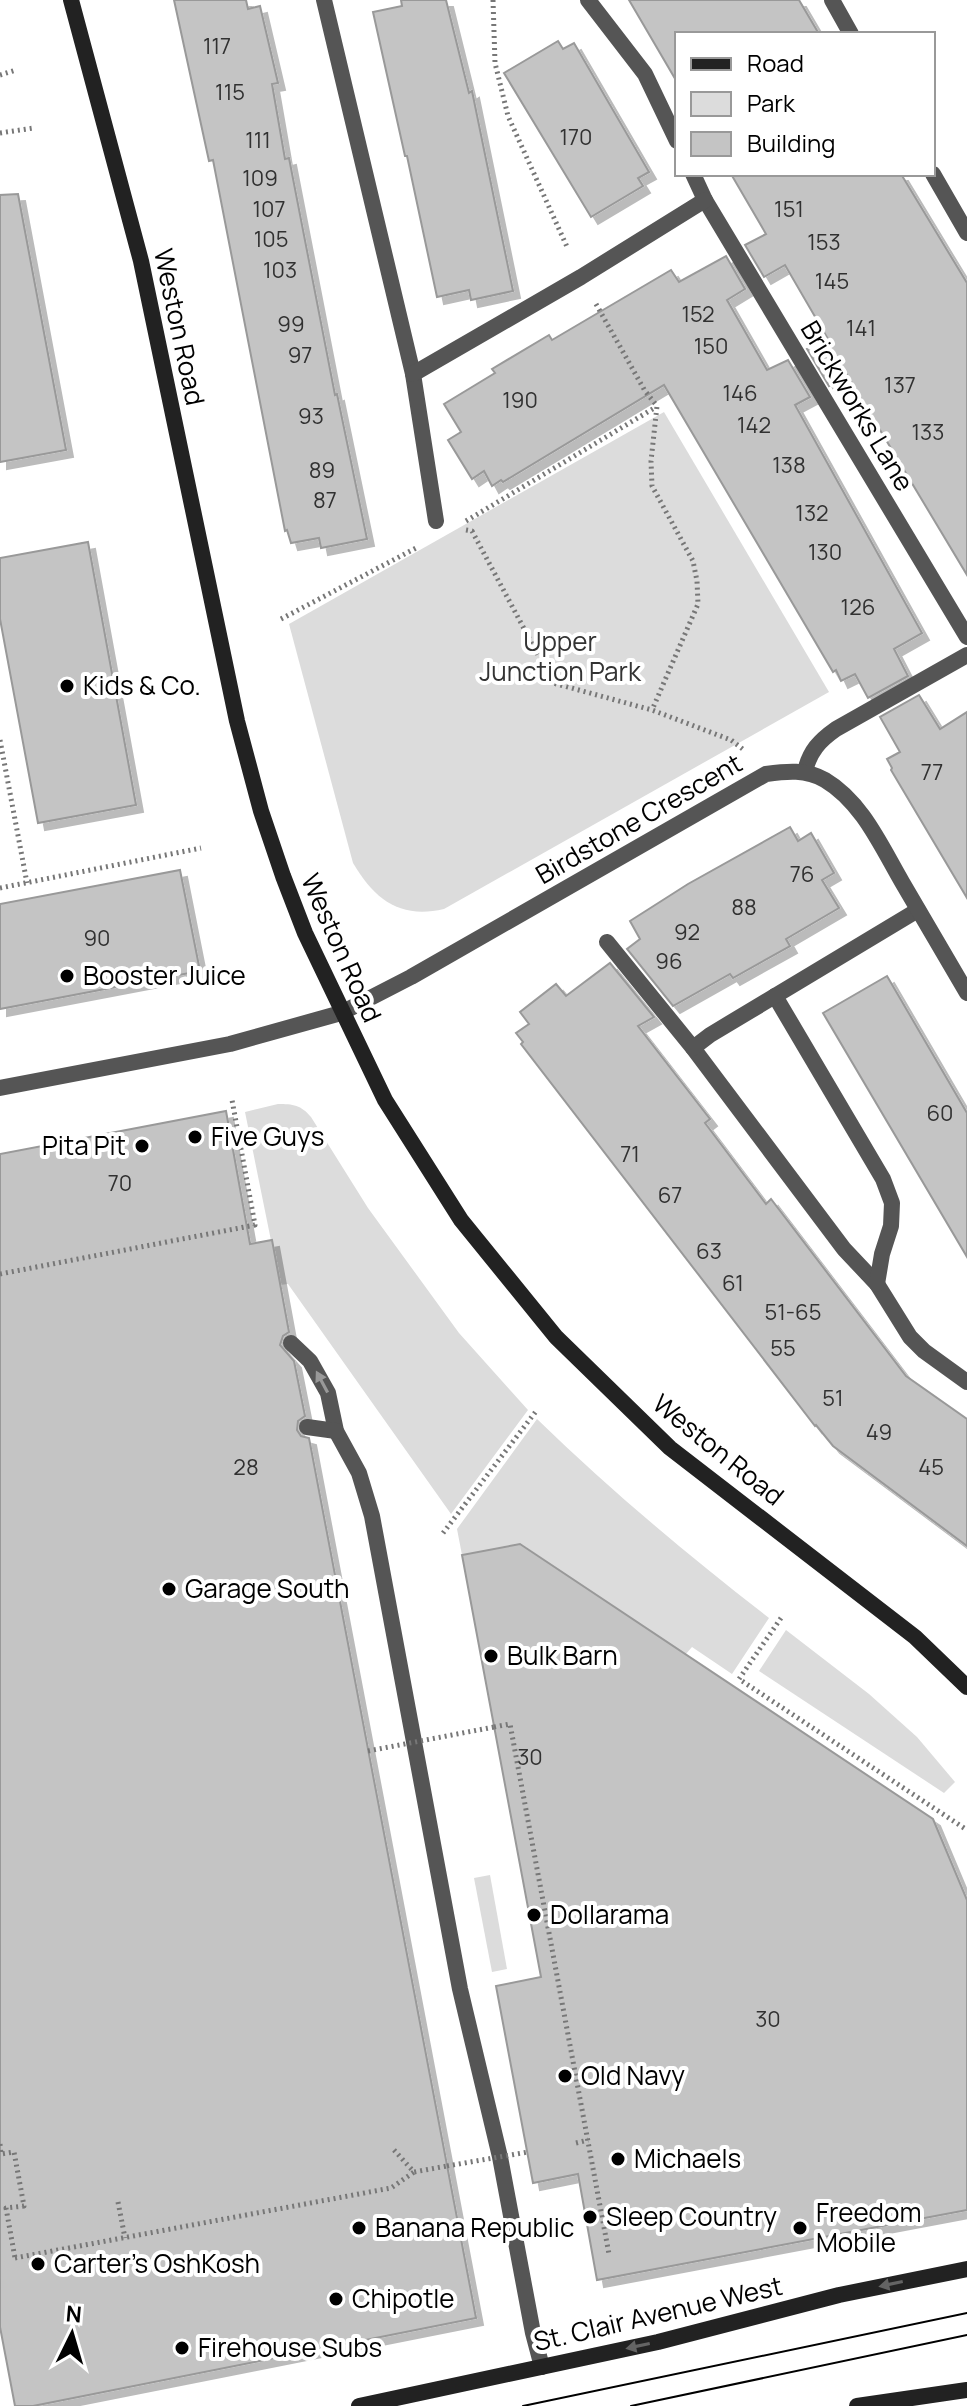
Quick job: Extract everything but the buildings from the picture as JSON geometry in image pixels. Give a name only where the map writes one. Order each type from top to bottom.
[{"type":"main road","name":"Weston Road","points":[[71,0],[141,261],[241,736],[283,876],[341,1013],[385,1100],[461,1220],[556,1337],[670,1448],[915,1637],[967,1687]]},
{"type":"main road","name":"St. Clair Avenue West","points":[[359,2406],[658,2342],[839,2295],[967,2269]]},
{"type":"main road","points":[[857,2406],[967,2390]]},
{"type":"street","points":[[324,0],[413,374],[436,521]]},
{"type":"street","points":[[588,0],[645,74],[675,137]]},
{"type":"street","points":[[832,0],[850,32]]},
{"type":"street","name":"Brickworks Lane","points":[[694,176],[705,200],[967,637]]},
{"type":"street","points":[[934,176],[967,233]]},
{"type":"street","points":[[413,374],[581,277],[705,200]]},
{"type":"street","points":[[967,655],[820,740],[809,755],[805,771],[845,795],[866,822],[967,993]]},
{"type":"street","name":"Birdstone Crescent","points":[[0,1088],[230,1044],[341,1013],[411,977],[766,774],[805,771]]},
{"type":"street","points":[[693,1048],[918,910]]},
{"type":"street","points":[[607,942],[693,1048],[844,1249],[877,1284],[910,1337],[967,1382]]},
{"type":"street","points":[[775,996],[883,1179],[892,1203],[891,1226],[877,1284]]},
{"type":"street","points":[[291,1343],[310,1361],[328,1393],[336,1431],[359,1473],[372,1516],[460,1989],[500,2157],[542,2367]]},
{"type":"street","points":[[307,1427],[336,1431]]},
{"type":"path","points":[[493,0],[495,63],[508,116],[581,277],[645,391],[657,406],[651,461],[652,486],[693,561],[698,604],[652,710]]},
{"type":"path","points":[[0,75],[16,70]]},
{"type":"path","points":[[0,133],[34,128]]},
{"type":"path","points":[[436,521],[472,531],[553,683],[652,710],[731,740],[766,774]]},
{"type":"path","points":[[0,740],[27,883]]},
{"type":"path","points":[[0,888],[201,848]]},
{"type":"path","points":[[0,1274],[255,1225],[232,1100]]},
{"type":"path","points":[[443,1533],[537,1410]]},
{"type":"path","points":[[781,1618],[739,1679],[967,1830]]},
{"type":"path","points":[[368,1751],[510,1724],[609,2254]]},
{"type":"path","points":[[576,2143],[588,2140]]},
{"type":"path","points":[[0,2144],[1,2154],[14,2152],[24,2206],[6,2208],[15,2258],[391,2188],[414,2172],[528,2152]]},
{"type":"path","points":[[394,2150],[414,2172]]},
{"type":"path","points":[[118,2202],[125,2238]]},
{"type":"green space","name":"Upper Junction Park","points":[[664,412],[829,692],[444,909],[414,911],[390,904],[370,887],[353,863],[289,624]]},
{"type":"green space","points":[[278,1104],[296,1106],[311,1117],[368,1208],[459,1333],[528,1410],[451,1514],[288,1284],[280,1285],[245,1112]]},
{"type":"green space","points":[[537,1419],[650,1522],[769,1618],[732,1674],[692,1647],[685,1655],[521,1544],[462,1555],[457,1529]]},
{"type":"green space","points":[[786,1630],[869,1694],[917,1737],[955,1782],[944,1793],[759,1671]]},
{"type":"green space","points":[[490,1875],[507,1969],[492,1972],[474,1878]]},
{"type":"tram line","points":[[523,2406],[967,2313]]},
{"type":"tram line","points":[[631,2406],[967,2335]]},
{"type":"place","name":"Kids & Co.","points":[[67,686]]},
{"type":"place","name":"Booster Juice","points":[[67,976]]},
{"type":"place","name":"Five Guys","points":[[195,1137]]},
{"type":"place","name":"Pita Pit","points":[[142,1146]]},
{"type":"place","name":"Garage South","points":[[169,1589]]},
{"type":"place","name":"Bulk Barn","points":[[491,1656]]},
{"type":"place","name":"Dollarama","points":[[534,1915]]},
{"type":"place","name":"Old Navy","points":[[565,2076]]},
{"type":"place","name":"Michaels","points":[[618,2159]]},
{"type":"place","name":"Sleep Country","points":[[590,2217]]},
{"type":"place","name":"Banana Republic","points":[[359,2228]]},
{"type":"place","name":"Freedom Mobile","points":[[800,2228]]},
{"type":"place","name":"Carter's OshKosh","points":[[38,2264]]},
{"type":"place","name":"Chipotle","points":[[336,2299]]},
{"type":"place","name":"Firehouse Subs","points":[[182,2348]]}]
